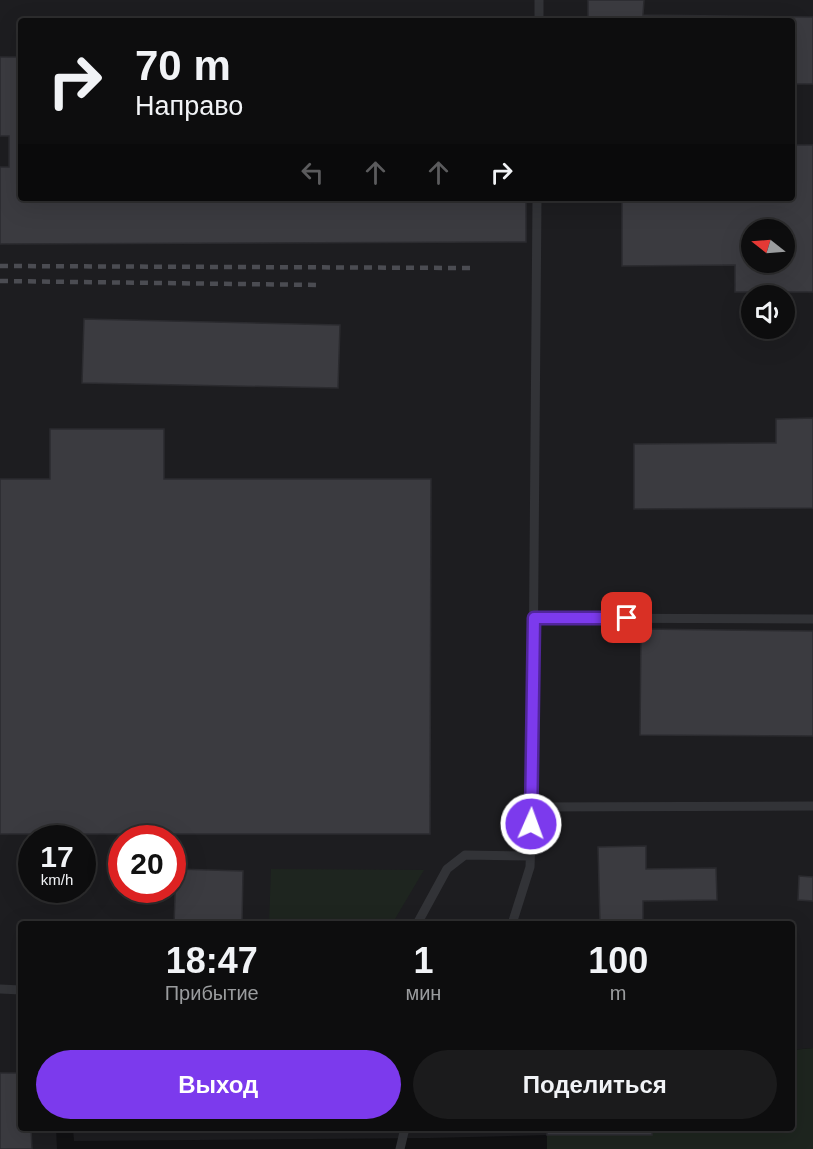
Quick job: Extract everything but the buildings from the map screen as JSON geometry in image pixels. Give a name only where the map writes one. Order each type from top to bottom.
[{"type":"lane","points":[[539,0],[539,18]]},
{"type":"lane","points":[[513,921],[530,867],[537,201]]},
{"type":"lane","points":[[534,618],[813,619]]},
{"type":"lane","points":[[532,807],[813,806]]},
{"type":"lane","points":[[419,921],[447,869],[465,855],[530,856]]},
{"type":"lane","points":[[0,989],[18,990]]},
{"type":"lane","points":[[400,1149],[404,1131]]},
{"type":"shaded area","points":[[0,0],[813,0],[813,1048],[795,1050],[795,921],[18,921],[18,1131],[56,1131],[57,1149],[0,1149]]},
{"type":"shaded area","points":[[271,869],[424,870],[394,921],[269,921]]},
{"type":"shaded area","points":[[813,1048],[813,1149],[547,1149],[547,1131],[795,1131],[795,1050]]},
{"type":"shaded area","points":[[73,1131],[547,1131],[547,1135],[430,1138],[74,1141]]},
{"type":"railway","points":[[0,266],[470,268]]},
{"type":"railway","points":[[0,281],[319,285]]},
{"type":"route","points":[[531,824],[534,618],[627,618]]}]
